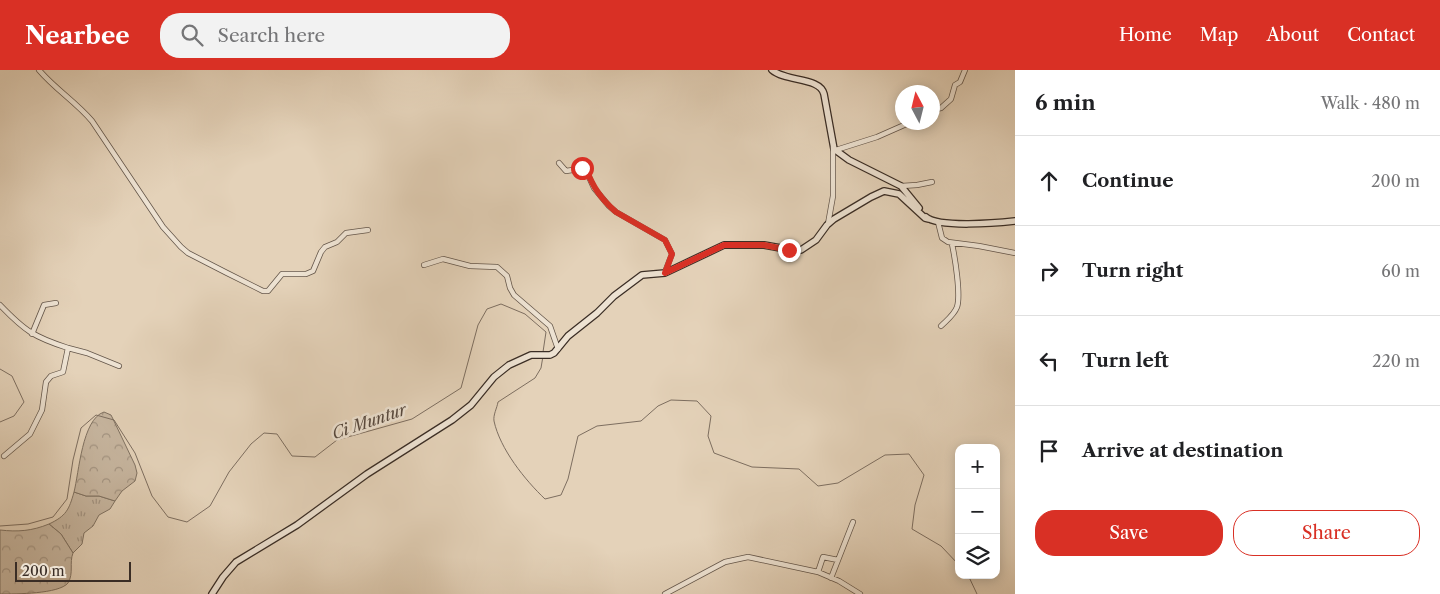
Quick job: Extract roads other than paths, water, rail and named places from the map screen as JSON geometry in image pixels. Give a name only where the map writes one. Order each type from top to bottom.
[{"type":"main road","points":[[772,70],[786,77],[823,88],[833,144],[836,150],[849,160],[901,186],[929,219]]},
{"type":"main road","points":[[212,594],[236,562],[297,525],[367,474],[452,420],[471,405],[494,378],[509,365],[530,355],[550,355],[558,349],[568,336],[597,313],[610,299],[644,274],[665,273],[724,245],[764,245],[801,250],[816,240],[834,219],[884,191],[899,194],[924,218],[938,222],[1015,221]]},
{"type":"street","points":[[40,70],[48,80],[78,105],[92,121],[166,232],[188,253],[263,291],[268,291],[282,274],[310,273],[315,268],[325,247],[338,242],[346,233],[368,230]]},
{"type":"street","points":[[940,108],[951,99],[955,86],[960,82],[965,70]]},
{"type":"street","points":[[836,150],[895,129]]},
{"type":"street","points":[[827,225],[833,196],[833,144]]},
{"type":"street","points":[[559,163],[566,171],[584,168],[594,188],[609,206],[665,240],[672,254],[665,273]]},
{"type":"street","points":[[901,186],[932,182]]},
{"type":"street","points":[[938,222],[942,238],[952,244],[968,244],[1015,253]]},
{"type":"street","points":[[941,326],[952,315],[957,305],[957,277],[952,244]]},
{"type":"street","points":[[424,265],[443,259],[470,266],[490,266],[502,270],[507,276],[514,295],[550,326],[558,349]]},
{"type":"street","points":[[32,334],[44,305],[56,303]]},
{"type":"street","points":[[0,306],[16,322],[32,334],[118,366]]},
{"type":"street","points":[[4,456],[28,437],[33,430],[43,408],[46,382],[51,376],[63,372],[68,348]]},
{"type":"street","points":[[831,578],[853,522]]},
{"type":"street","points":[[818,572],[823,557],[838,560]]},
{"type":"street","points":[[666,594],[718,566],[743,558],[760,558],[818,572],[860,594]]},
{"type":"waterway","name":"Ci Muntur","points":[[0,526],[28,524],[53,517],[67,499],[73,460],[81,428],[96,415],[114,420],[135,453],[152,496],[168,517],[187,522],[210,506],[229,472],[251,444],[264,433],[277,434],[292,456],[315,457],[337,440],[412,419],[461,388],[478,325],[487,309],[501,304],[525,314],[546,332],[543,352]]},
{"type":"waterway","name":"Ci Muntur","points":[[543,356],[541,368],[535,378],[498,402],[494,421],[497,432],[514,463],[529,483],[545,499],[561,495],[568,479],[578,436],[597,426],[641,421],[658,406],[671,400],[697,401],[711,416],[708,436],[714,453],[752,467],[799,469],[818,486],[838,483],[885,455],[909,454],[924,475],[915,505],[912,529],[941,546],[955,561]]},
{"type":"waterway","name":"Ci Muntur","points":[[0,369],[12,376],[24,402],[14,416],[0,422]]},
{"type":"waterway","name":"Ci Muntur","points":[[970,579],[977,594]]}]
